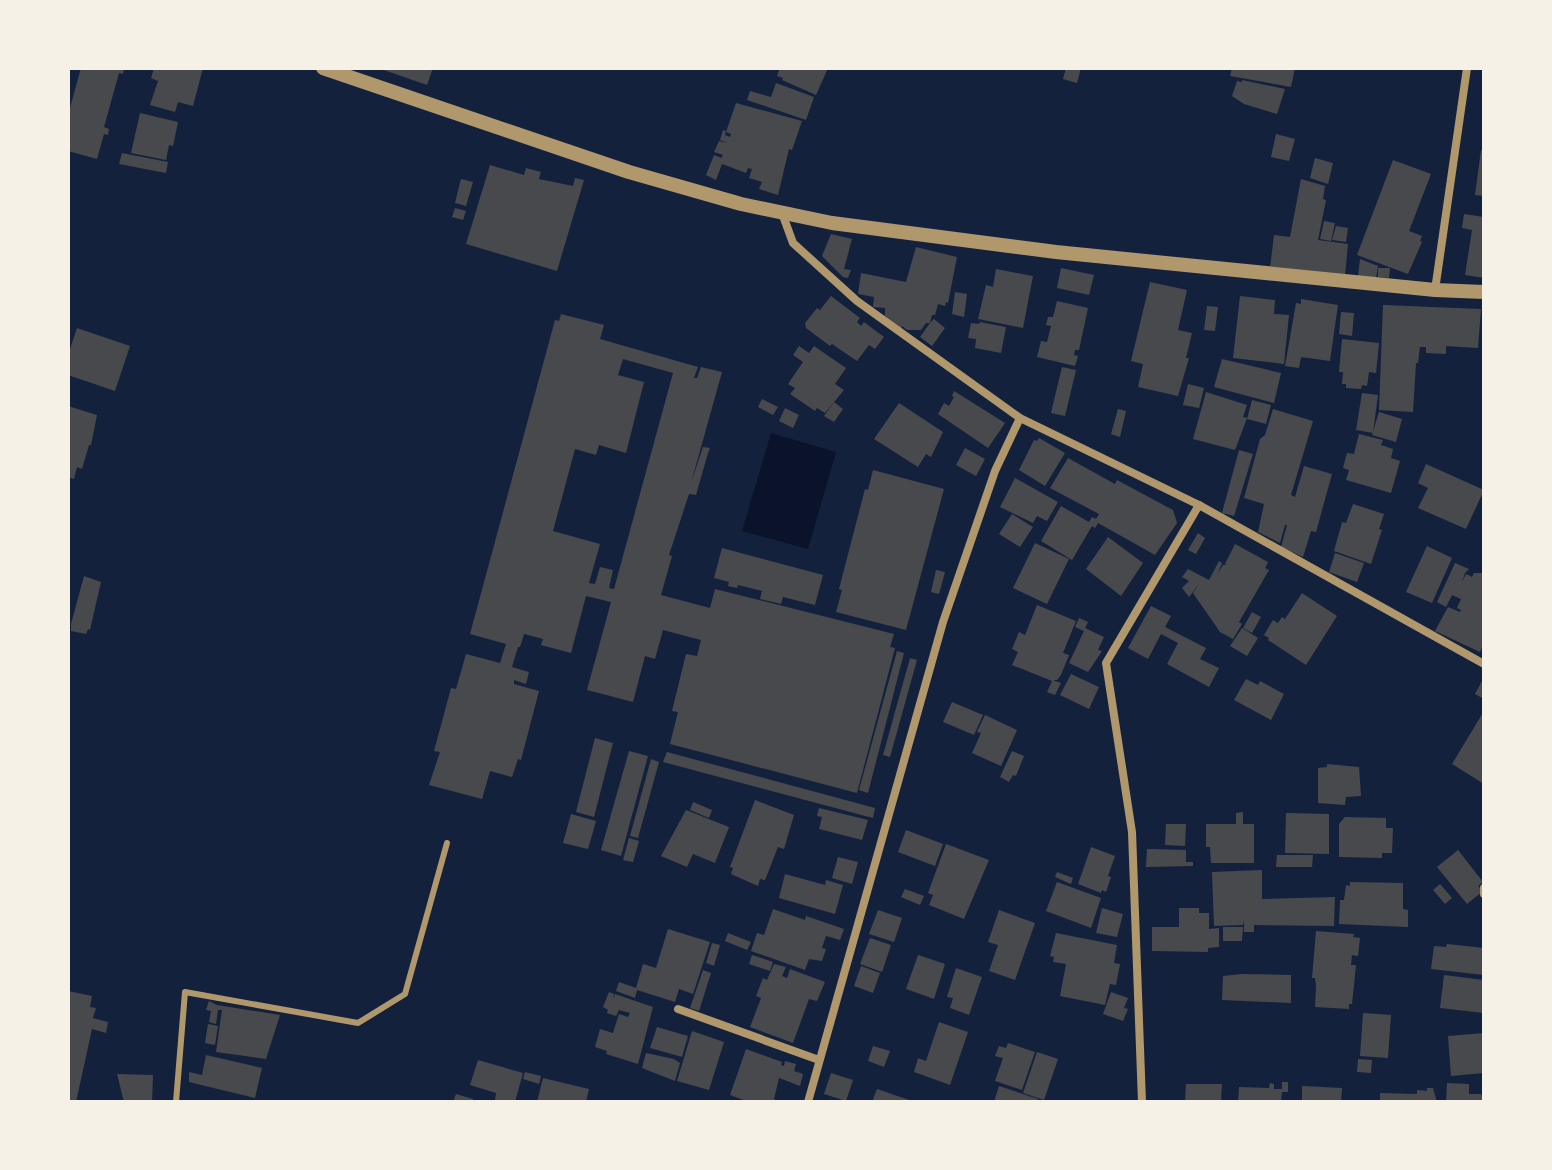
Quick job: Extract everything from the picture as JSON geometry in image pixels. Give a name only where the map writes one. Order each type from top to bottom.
[{"type":"street","points":[[323,68],[629,172],[741,204],[832,223],[1056,252],[1435,290],[1484,292]]},
{"type":"street","points":[[1435,290],[1467,68]]},
{"type":"street","points":[[782,213],[793,243],[857,301],[1020,418],[1199,505],[1484,664]]},
{"type":"street","points":[[808,1102],[943,622],[995,471],[1020,418]]},
{"type":"street","points":[[1142,1102],[1132,832],[1106,663],[1199,505]]},
{"type":"street","points":[[678,1009],[819,1060]]},
{"type":"lane","points":[[176,1102],[185,992],[358,1023],[405,994],[447,843]]},
{"type":"water","points":[[771,433],[836,452],[808,549],[742,531]]},
{"type":"building","points":[[81,68],[124,68],[123,74],[119,73],[104,127],[109,129],[108,135],[104,134],[97,159],[68,151],[68,115]]},
{"type":"building","points":[[154,68],[203,68],[193,106],[178,102],[175,112],[150,105],[158,81],[151,78]]},
{"type":"building","points":[[378,68],[433,68],[427,85]]},
{"type":"building","points":[[780,68],[828,68],[816,95],[782,80],[777,76]]},
{"type":"building","points":[[1066,68],[1081,68],[1077,83],[1063,79]]},
{"type":"building","points":[[1232,68],[1295,68],[1291,87],[1230,76]]},
{"type":"building","points":[[1237,81],[1285,89],[1277,114],[1244,104],[1232,96]]},
{"type":"building","points":[[776,83],[814,97],[806,120],[747,100],[750,91],[771,97]]},
{"type":"building","points":[[736,103],[802,121],[792,150],[789,149],[778,195],[759,189],[762,182],[749,178],[752,169],[748,168],[746,173],[722,164],[716,180],[706,175],[714,155],[721,158],[723,155],[714,152],[719,141],[728,143],[720,140],[723,130],[730,137],[731,134],[726,132]]},
{"type":"building","points":[[140,113],[178,122],[173,146],[169,145],[166,160],[131,153]]},
{"type":"building","points":[[1276,134],[1295,139],[1289,161],[1271,157]]},
{"type":"building","points":[[1481,150],[1484,150],[1484,196],[1475,195]]},
{"type":"building","points":[[122,153],[168,162],[166,173],[119,164]]},
{"type":"building","points":[[1315,158],[1333,163],[1328,184],[1310,178]]},
{"type":"building","points":[[1393,160],[1431,174],[1409,231],[1422,236],[1422,242],[1408,274],[1357,255]]},
{"type":"building","points":[[490,165],[524,175],[526,168],[541,172],[539,179],[573,186],[575,178],[584,180],[557,271],[466,244]]},
{"type":"building","points":[[461,179],[473,182],[466,206],[455,203]]},
{"type":"building","points":[[1301,179],[1325,186],[1323,199],[1326,200],[1318,240],[1348,244],[1345,275],[1270,268],[1274,235],[1290,237]]},
{"type":"building","points":[[455,208],[466,211],[463,220],[452,217]]},
{"type":"building","points":[[1464,214],[1484,217],[1484,278],[1465,275],[1472,230],[1462,228]]},
{"type":"building","points":[[1324,221],[1335,223],[1331,241],[1320,239]]},
{"type":"building","points":[[1336,226],[1348,228],[1346,242],[1332,240]]},
{"type":"building","points":[[831,234],[852,239],[844,269],[851,270],[848,278],[843,277],[822,256]]},
{"type":"building","points":[[916,247],[957,257],[948,303],[945,306],[938,304],[930,323],[926,323],[921,330],[907,330],[885,316],[885,308],[873,307],[874,297],[858,294],[861,273],[906,282]]},
{"type":"building","points":[[1360,259],[1378,266],[1376,278],[1358,276]]},
{"type":"building","points":[[1061,268],[1094,275],[1089,295],[1057,288]]},
{"type":"building","points":[[1378,268],[1390,268],[1389,278],[1378,277]]},
{"type":"building","points":[[996,269],[1033,276],[1023,328],[978,319],[986,285],[993,287]]},
{"type":"building","points":[[1150,282],[1187,290],[1178,330],[1192,333],[1186,358],[1189,358],[1178,396],[1138,387],[1143,364],[1131,361]]},
{"type":"building","points":[[955,292],[967,294],[964,317],[952,314]]},
{"type":"building","points":[[831,296],[860,318],[857,322],[861,326],[864,322],[884,337],[875,349],[869,345],[857,361],[806,328],[805,323]]},
{"type":"building","points":[[1240,296],[1275,300],[1274,314],[1289,315],[1284,364],[1233,358]]},
{"type":"building","points":[[1301,299],[1338,305],[1330,361],[1301,357],[1299,368],[1285,366],[1296,303],[1301,304]]},
{"type":"building","points":[[1057,301],[1088,308],[1079,350],[1075,350],[1074,355],[1078,356],[1075,366],[1037,357],[1041,341],[1047,342],[1051,326],[1046,325],[1048,317],[1053,317]]},
{"type":"building","points":[[1383,305],[1481,309],[1478,348],[1446,346],[1446,354],[1426,353],[1426,347],[1420,347],[1413,412],[1379,410]]},
{"type":"building","points":[[1207,306],[1218,307],[1215,331],[1204,330]]},
{"type":"building","points":[[1341,312],[1354,313],[1352,336],[1339,334]]},
{"type":"building","points":[[561,314],[604,325],[600,339],[698,367],[694,378],[697,378],[701,367],[722,372],[691,483],[703,447],[710,448],[696,495],[689,494],[669,555],[672,556],[661,595],[710,608],[715,589],[894,634],[890,647],[895,648],[857,793],[670,744],[678,712],[672,711],[686,654],[697,656],[701,640],[663,630],[655,659],[645,656],[633,702],[587,690],[611,602],[586,596],[571,653],[541,645],[543,639],[524,634],[518,647],[512,667],[529,672],[526,684],[514,680],[514,684],[539,691],[521,760],[518,759],[512,777],[490,771],[482,799],[429,785],[440,752],[434,751],[451,688],[456,689],[466,654],[500,663],[506,644],[470,634],[555,320],[559,321]],"holes":[[[623,359],[673,373],[614,589],[609,588],[613,570],[600,567],[595,584],[589,583],[600,544],[553,531],[575,449],[596,455],[599,445],[626,453],[644,382],[618,375]]]},
{"type":"building","points":[[934,319],[945,328],[932,346],[920,337]]},
{"type":"building","points":[[971,323],[1006,327],[1001,353],[975,348],[976,339],[968,338]]},
{"type":"building","points":[[77,328],[130,346],[115,391],[68,375],[68,355]]},
{"type":"building","points":[[1342,339],[1379,343],[1376,373],[1369,372],[1367,386],[1362,385],[1361,389],[1346,388],[1346,384],[1342,384],[1343,372],[1339,372]]},
{"type":"building","points":[[799,346],[809,353],[814,346],[846,368],[835,384],[844,390],[825,413],[817,408],[815,411],[790,394],[795,388],[788,384],[803,362],[793,355]]},
{"type":"building","points":[[1222,359],[1281,373],[1274,403],[1214,387]]},
{"type":"building","points":[[1062,367],[1076,370],[1065,416],[1051,413]]},
{"type":"building","points":[[1188,384],[1204,388],[1199,408],[1183,405]]},
{"type":"building","points":[[954,391],[1005,423],[988,448],[938,414],[944,403],[949,406]]},
{"type":"building","points":[[1206,392],[1247,405],[1243,417],[1247,418],[1235,450],[1193,439]]},
{"type":"building","points":[[1362,393],[1378,395],[1373,433],[1356,430]]},
{"type":"building","points":[[762,399],[778,407],[773,415],[758,407]]},
{"type":"building","points":[[1252,400],[1271,405],[1266,424],[1247,419]]},
{"type":"building","points":[[834,402],[843,409],[834,422],[824,416]]},
{"type":"building","points":[[899,403],[943,432],[931,457],[926,454],[918,467],[874,439]]},
{"type":"building","points":[[68,406],[97,415],[91,445],[82,469],[77,467],[74,479],[68,477]]},
{"type":"building","points":[[785,408],[799,415],[793,428],[779,421]]},
{"type":"building","points":[[1118,409],[1126,411],[1120,437],[1111,434]]},
{"type":"building","points":[[1273,409],[1313,421],[1291,495],[1295,497],[1304,466],[1332,474],[1316,532],[1311,531],[1303,557],[1281,547],[1287,525],[1280,543],[1258,532],[1264,504],[1244,498],[1260,439],[1265,435]]},
{"type":"building","points":[[1379,412],[1402,419],[1396,442],[1372,435]]},
{"type":"building","points":[[1359,434],[1383,440],[1381,445],[1393,449],[1391,458],[1400,461],[1391,493],[1346,480],[1349,470],[1343,468],[1347,453],[1354,454]]},
{"type":"building","points":[[1039,438],[1065,453],[1045,486],[1019,470],[1034,440]]},
{"type":"building","points":[[965,448],[985,459],[976,476],[956,465]]},
{"type":"building","points":[[1239,450],[1253,454],[1234,516],[1222,513]]},
{"type":"building","points":[[1068,458],[1115,484],[1117,480],[1173,510],[1177,523],[1155,555],[1098,523],[1095,528],[1092,526],[1072,560],[1041,541],[1061,506],[1089,522],[1099,514],[1050,488]]},
{"type":"building","points":[[1426,464],[1484,490],[1466,529],[1418,508],[1428,488],[1418,483]]},
{"type":"building","points":[[873,470],[944,489],[906,630],[836,612],[865,489],[868,490]]},
{"type":"building","points":[[1015,478],[1058,502],[1047,521],[1037,516],[1033,523],[1000,507]]},
{"type":"building","points":[[1353,504],[1384,514],[1371,564],[1334,551],[1342,522],[1346,523]]},
{"type":"building","points":[[1012,514],[1033,527],[1020,547],[999,534]]},
{"type":"building","points":[[1198,533],[1205,538],[1196,554],[1188,550]]},
{"type":"building","points":[[1108,537],[1143,563],[1121,596],[1086,569]]},
{"type":"building","points":[[1035,543],[1069,559],[1047,604],[1013,588]]},
{"type":"building","points":[[1235,544],[1268,562],[1265,568],[1269,570],[1239,622],[1242,624],[1233,639],[1220,632],[1193,593],[1199,584],[1189,597],[1182,588],[1189,581],[1182,577],[1188,569],[1209,580],[1219,561],[1222,563],[1218,573],[1223,565],[1227,565]]},
{"type":"building","points":[[1427,546],[1452,558],[1432,603],[1406,592]]},
{"type":"building","points":[[722,548],[823,575],[815,605],[783,597],[781,604],[760,599],[762,591],[738,585],[737,588],[728,586],[729,582],[714,578]]},
{"type":"building","points":[[1335,553],[1364,563],[1357,582],[1329,572]]},
{"type":"building","points":[[1455,563],[1469,569],[1465,573],[1462,582],[1466,574],[1472,577],[1474,573],[1484,573],[1484,643],[1480,652],[1435,631],[1448,607],[1461,610],[1457,608],[1461,599],[1452,595],[1446,607],[1437,602]]},
{"type":"building","points":[[936,570],[945,572],[939,594],[931,592]]},
{"type":"building","points":[[84,576],[101,582],[90,630],[86,634],[71,631]]},
{"type":"building","points":[[1302,593],[1337,616],[1306,665],[1264,635],[1273,620],[1278,623],[1282,617],[1285,619]]},
{"type":"building","points":[[1037,605],[1076,621],[1063,653],[1069,655],[1061,675],[1053,680],[1061,683],[1055,695],[1047,692],[1052,681],[1012,665],[1018,652],[1012,649],[1019,632],[1025,635]]},
{"type":"building","points":[[1151,606],[1171,616],[1165,627],[1206,648],[1200,659],[1219,668],[1209,687],[1167,664],[1178,643],[1161,634],[1148,659],[1128,648]]},
{"type":"building","points":[[1252,612],[1261,617],[1252,633],[1243,628]]},
{"type":"building","points":[[1079,618],[1088,622],[1085,628],[1104,637],[1098,650],[1102,651],[1088,672],[1069,663],[1084,631],[1075,627]]},
{"type":"building","points":[[1242,628],[1258,638],[1247,656],[1230,646]]},
{"type":"building","points":[[897,651],[904,653],[868,793],[859,790]]},
{"type":"building","points":[[910,658],[917,660],[890,757],[883,755]]},
{"type":"building","points":[[1071,674],[1099,687],[1089,709],[1060,695]]},
{"type":"building","points":[[1484,677],[1484,699],[1475,694]]},
{"type":"building","points":[[1246,679],[1258,685],[1260,681],[1284,694],[1271,720],[1234,700]]},
{"type":"building","points":[[952,702],[983,715],[974,735],[943,722]]},
{"type":"building","points":[[1484,711],[1484,784],[1452,764]]},
{"type":"building","points":[[985,715],[1017,730],[1001,766],[972,753]]},
{"type":"building","points":[[595,738],[613,743],[594,817],[576,812]]},
{"type":"building","points":[[629,751],[648,756],[621,856],[601,850]]},
{"type":"building","points":[[1012,751],[1024,756],[1016,776],[1013,775],[1009,782],[1000,777]]},
{"type":"building","points":[[667,752],[875,808],[873,818],[663,762]]},
{"type":"building","points":[[651,759],[659,762],[638,838],[630,836]]},
{"type":"building","points":[[1327,764],[1359,767],[1361,796],[1346,797],[1345,805],[1318,803],[1318,768],[1327,767]]},
{"type":"building","points":[[755,800],[794,815],[784,849],[778,847],[765,880],[760,879],[758,886],[731,874],[733,868],[730,867]]},
{"type":"building","points":[[693,802],[712,810],[709,818],[690,810]]},
{"type":"building","points":[[819,808],[868,820],[862,840],[819,829],[822,817],[817,816]]},
{"type":"building","points":[[686,810],[729,827],[715,863],[693,854],[687,867],[661,856]]},
{"type":"building","points":[[1243,812],[1243,824],[1254,824],[1254,863],[1211,863],[1210,847],[1206,847],[1206,824],[1236,824],[1236,813]]},
{"type":"building","points":[[1286,813],[1329,814],[1329,854],[1285,853]]},
{"type":"building","points":[[571,814],[596,821],[588,849],[563,843]]},
{"type":"building","points":[[1345,817],[1386,818],[1386,828],[1393,828],[1392,853],[1382,853],[1382,858],[1339,857],[1339,824]]},
{"type":"building","points":[[1166,824],[1186,824],[1185,846],[1165,845]]},
{"type":"building","points":[[906,830],[943,844],[935,866],[898,852]]},
{"type":"building","points":[[629,838],[639,841],[633,862],[623,860]]},
{"type":"building","points":[[946,844],[989,860],[964,919],[929,905],[933,895],[928,893]]},
{"type":"building","points":[[1091,847],[1115,856],[1106,892],[1078,884]]},
{"type":"building","points":[[1147,849],[1186,850],[1186,862],[1193,862],[1193,866],[1146,867]]},
{"type":"building","points":[[1458,850],[1483,882],[1478,886],[1483,891],[1467,904],[1437,867]]},
{"type":"building","points":[[1277,855],[1313,855],[1312,867],[1276,867]]},
{"type":"building","points":[[838,857],[858,862],[852,884],[832,878]]},
{"type":"building","points":[[1262,870],[1262,899],[1335,897],[1334,926],[1254,925],[1254,932],[1244,932],[1244,920],[1243,925],[1214,926],[1212,872]]},
{"type":"building","points":[[1057,872],[1073,878],[1071,884],[1055,877]]},
{"type":"building","points":[[785,874],[825,885],[826,880],[843,885],[835,914],[779,898]]},
{"type":"building","points":[[1057,882],[1101,898],[1091,928],[1046,911]]},
{"type":"building","points":[[1350,882],[1403,883],[1403,909],[1408,910],[1408,927],[1339,924],[1340,900],[1344,900],[1346,885],[1350,886]]},
{"type":"building","points":[[1440,884],[1452,898],[1445,904],[1433,890]]},
{"type":"building","points":[[905,889],[924,896],[920,905],[901,897]]},
{"type":"building","points":[[1102,908],[1123,914],[1117,937],[1096,933]]},
{"type":"building","points":[[1179,908],[1199,908],[1199,913],[1209,913],[1209,929],[1219,928],[1219,947],[1208,948],[1208,952],[1152,951],[1152,927],[1179,927]]},
{"type":"building","points":[[773,909],[844,929],[840,940],[826,936],[822,961],[809,959],[805,970],[751,951],[757,933],[764,935]]},
{"type":"building","points":[[878,910],[902,918],[894,942],[869,934]]},
{"type":"building","points":[[999,910],[1035,923],[1015,980],[989,971],[998,945],[988,942]]},
{"type":"building","points":[[1223,927],[1243,927],[1242,941],[1223,941]]},
{"type":"building","points":[[668,929],[710,942],[693,994],[679,989],[675,1002],[637,990],[635,998],[616,991],[619,982],[636,988],[643,964],[656,968]]},
{"type":"building","points":[[1316,931],[1354,934],[1353,937],[1360,938],[1358,956],[1352,955],[1351,965],[1356,965],[1349,1009],[1315,1007],[1316,986],[1315,978],[1312,978]]},
{"type":"building","points":[[728,933],[751,942],[747,950],[725,941]]},
{"type":"building","points":[[1056,933],[1117,945],[1114,963],[1120,964],[1116,985],[1110,984],[1105,1005],[1060,996],[1066,964],[1053,962],[1054,957],[1050,956]]},
{"type":"building","points":[[870,938],[891,945],[882,972],[860,964]]},
{"type":"building","points":[[712,943],[720,945],[714,966],[706,963]]},
{"type":"building","points":[[1447,944],[1484,948],[1484,975],[1431,969],[1434,946],[1446,947]]},
{"type":"building","points":[[752,955],[773,962],[770,971],[749,964]]},
{"type":"building","points":[[918,955],[945,964],[934,999],[906,989]]},
{"type":"building","points":[[774,964],[786,967],[782,976],[787,978],[790,969],[825,982],[817,1001],[809,999],[793,1043],[750,1027],[761,998],[756,996],[763,978],[767,980]]},
{"type":"building","points":[[861,966],[880,973],[873,993],[854,986]]},
{"type":"building","points":[[956,968],[982,977],[969,1015],[950,1008],[953,998],[947,997]]},
{"type":"building","points":[[703,970],[711,973],[699,1011],[690,1008]]},
{"type":"building","points":[[1291,975],[1291,1003],[1222,1000],[1223,976]]},
{"type":"building","points":[[1444,975],[1484,980],[1484,1013],[1440,1008]]},
{"type":"building","points":[[68,991],[92,996],[90,1007],[96,1008],[93,1018],[108,1022],[106,1033],[92,1029],[76,1102],[68,1102]]},
{"type":"building","points":[[609,992],[614,994],[613,999],[615,994],[653,1007],[638,1064],[606,1054],[607,1051],[595,1047],[600,1029],[613,1033],[619,1014],[628,1017],[630,1013],[619,1010],[616,1016],[607,1013],[608,1010],[603,1007]]},
{"type":"building","points":[[1111,992],[1128,998],[1123,1021],[1103,1014]]},
{"type":"building","points":[[209,1001],[280,1015],[266,1059],[216,1052],[222,1010],[218,1010],[216,1024],[209,1022],[211,1011],[206,1010]]},
{"type":"building","points":[[1363,1013],[1391,1015],[1388,1058],[1360,1056]]},
{"type":"building","points":[[939,1022],[968,1032],[950,1085],[914,1072],[918,1058],[926,1061]]},
{"type":"building","points":[[208,1024],[218,1026],[215,1045],[205,1043]]},
{"type":"building","points":[[657,1027],[688,1036],[682,1057],[650,1048]]},
{"type":"building","points":[[692,1031],[724,1042],[709,1090],[677,1081]]},
{"type":"building","points":[[1484,1033],[1484,1073],[1451,1076],[1448,1036]]},
{"type":"building","points":[[1008,1043],[1035,1052],[1022,1090],[995,1081],[1003,1058],[995,1056],[999,1046],[1006,1048]]},
{"type":"building","points":[[873,1046],[890,1051],[884,1067],[868,1061]]},
{"type":"building","points":[[746,1049],[782,1062],[784,1066],[785,1061],[796,1064],[794,1071],[803,1074],[800,1086],[779,1078],[774,1099],[780,1102],[749,1102],[730,1095]]},
{"type":"building","points":[[1037,1052],[1058,1059],[1044,1100],[1023,1093]]},
{"type":"building","points":[[646,1053],[680,1063],[675,1081],[642,1068]]},
{"type":"building","points":[[206,1055],[262,1068],[255,1098],[189,1082],[189,1072],[202,1075]]},
{"type":"building","points":[[1358,1059],[1372,1060],[1371,1073],[1357,1072]]},
{"type":"building","points":[[478,1060],[523,1073],[515,1102],[495,1100],[496,1093],[470,1085]]},
{"type":"building","points":[[525,1072],[541,1076],[539,1084],[523,1079]]},
{"type":"building","points":[[831,1073],[853,1080],[846,1101],[824,1094]]},
{"type":"building","points":[[117,1074],[153,1075],[152,1102],[124,1102]]},
{"type":"building","points":[[543,1078],[589,1089],[586,1102],[537,1102]]},
{"type":"building","points":[[1282,1082],[1288,1082],[1288,1092],[1282,1092],[1281,1102],[1238,1102],[1239,1087],[1269,1088],[1270,1083],[1274,1084],[1274,1089],[1282,1089]]},
{"type":"building","points":[[1447,1083],[1469,1084],[1469,1094],[1481,1094],[1484,1102],[1446,1102]]},
{"type":"building","points":[[1186,1084],[1222,1084],[1221,1102],[1185,1102]]},
{"type":"building","points":[[999,1086],[1038,1099],[1037,1102],[994,1102]]},
{"type":"building","points":[[1302,1086],[1342,1088],[1341,1102],[1302,1102]]},
{"type":"building","points":[[1427,1088],[1433,1088],[1437,1102],[1380,1102],[1380,1093],[1417,1094],[1417,1090],[1427,1091]]},
{"type":"building","points":[[877,1089],[912,1101],[912,1102],[872,1102]]},
{"type":"building","points":[[456,1094],[473,1099],[473,1102],[453,1102]]}]
